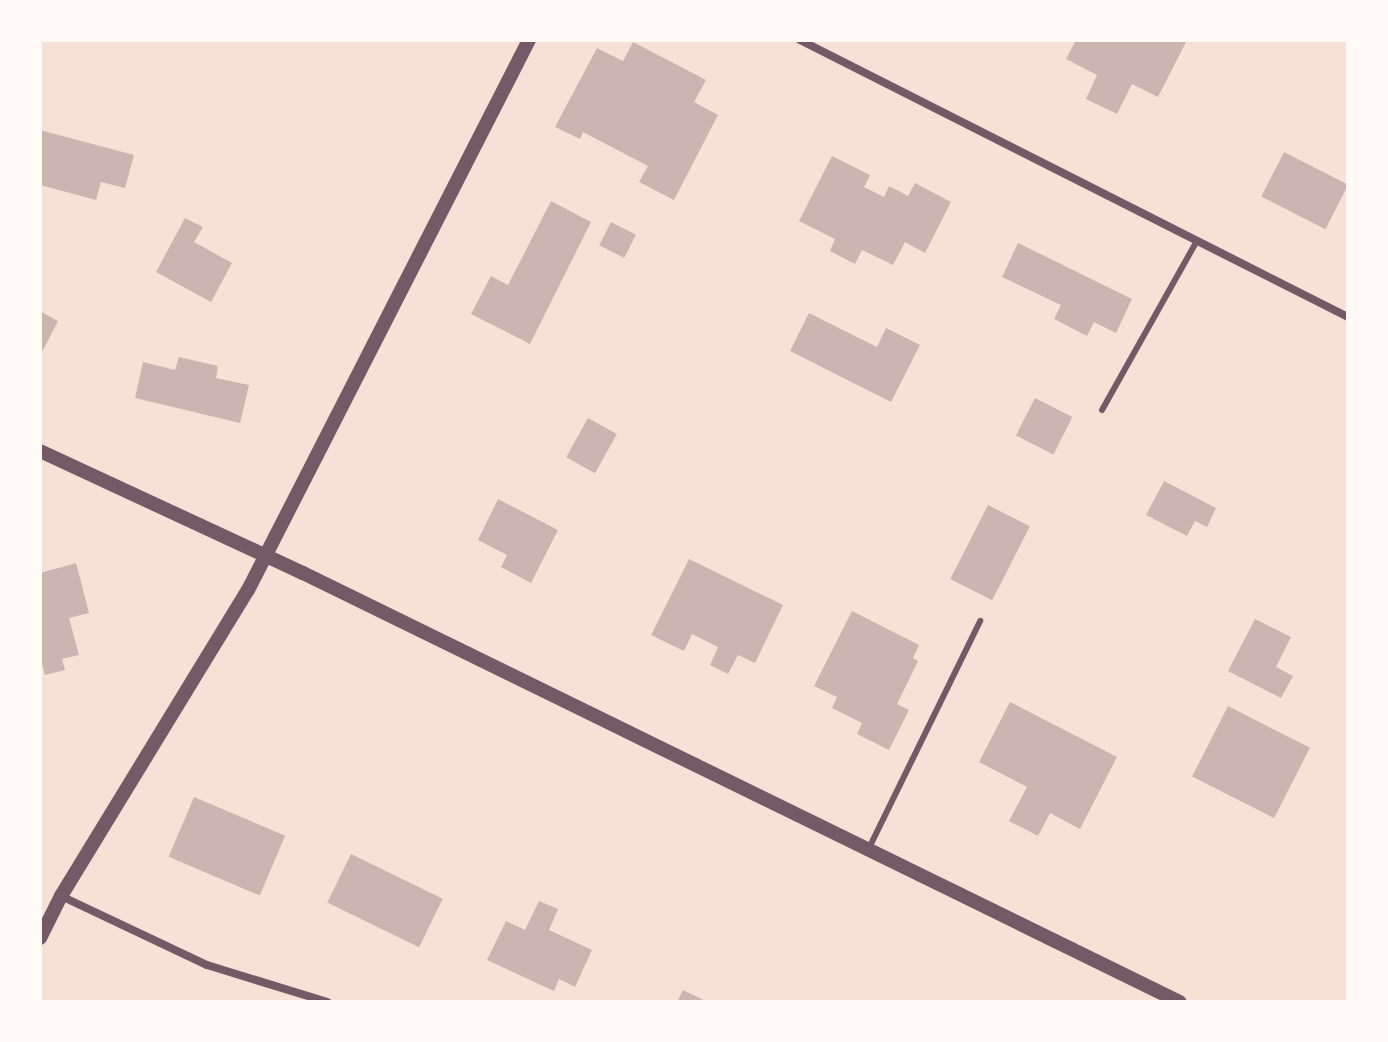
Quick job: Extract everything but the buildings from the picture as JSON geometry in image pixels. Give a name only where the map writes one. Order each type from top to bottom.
[{"type":"street","points":[[40,938],[61,896],[266,558],[529,40]]},
{"type":"street","points":[[800,40],[1348,317]]},
{"type":"street","points":[[40,451],[317,579],[867,852],[1180,1002]]},
{"type":"street","points":[[61,896],[207,965],[327,1002]]},
{"type":"lane","points":[[1102,410],[1197,241]]},
{"type":"lane","points":[[867,852],[980,621]]}]
